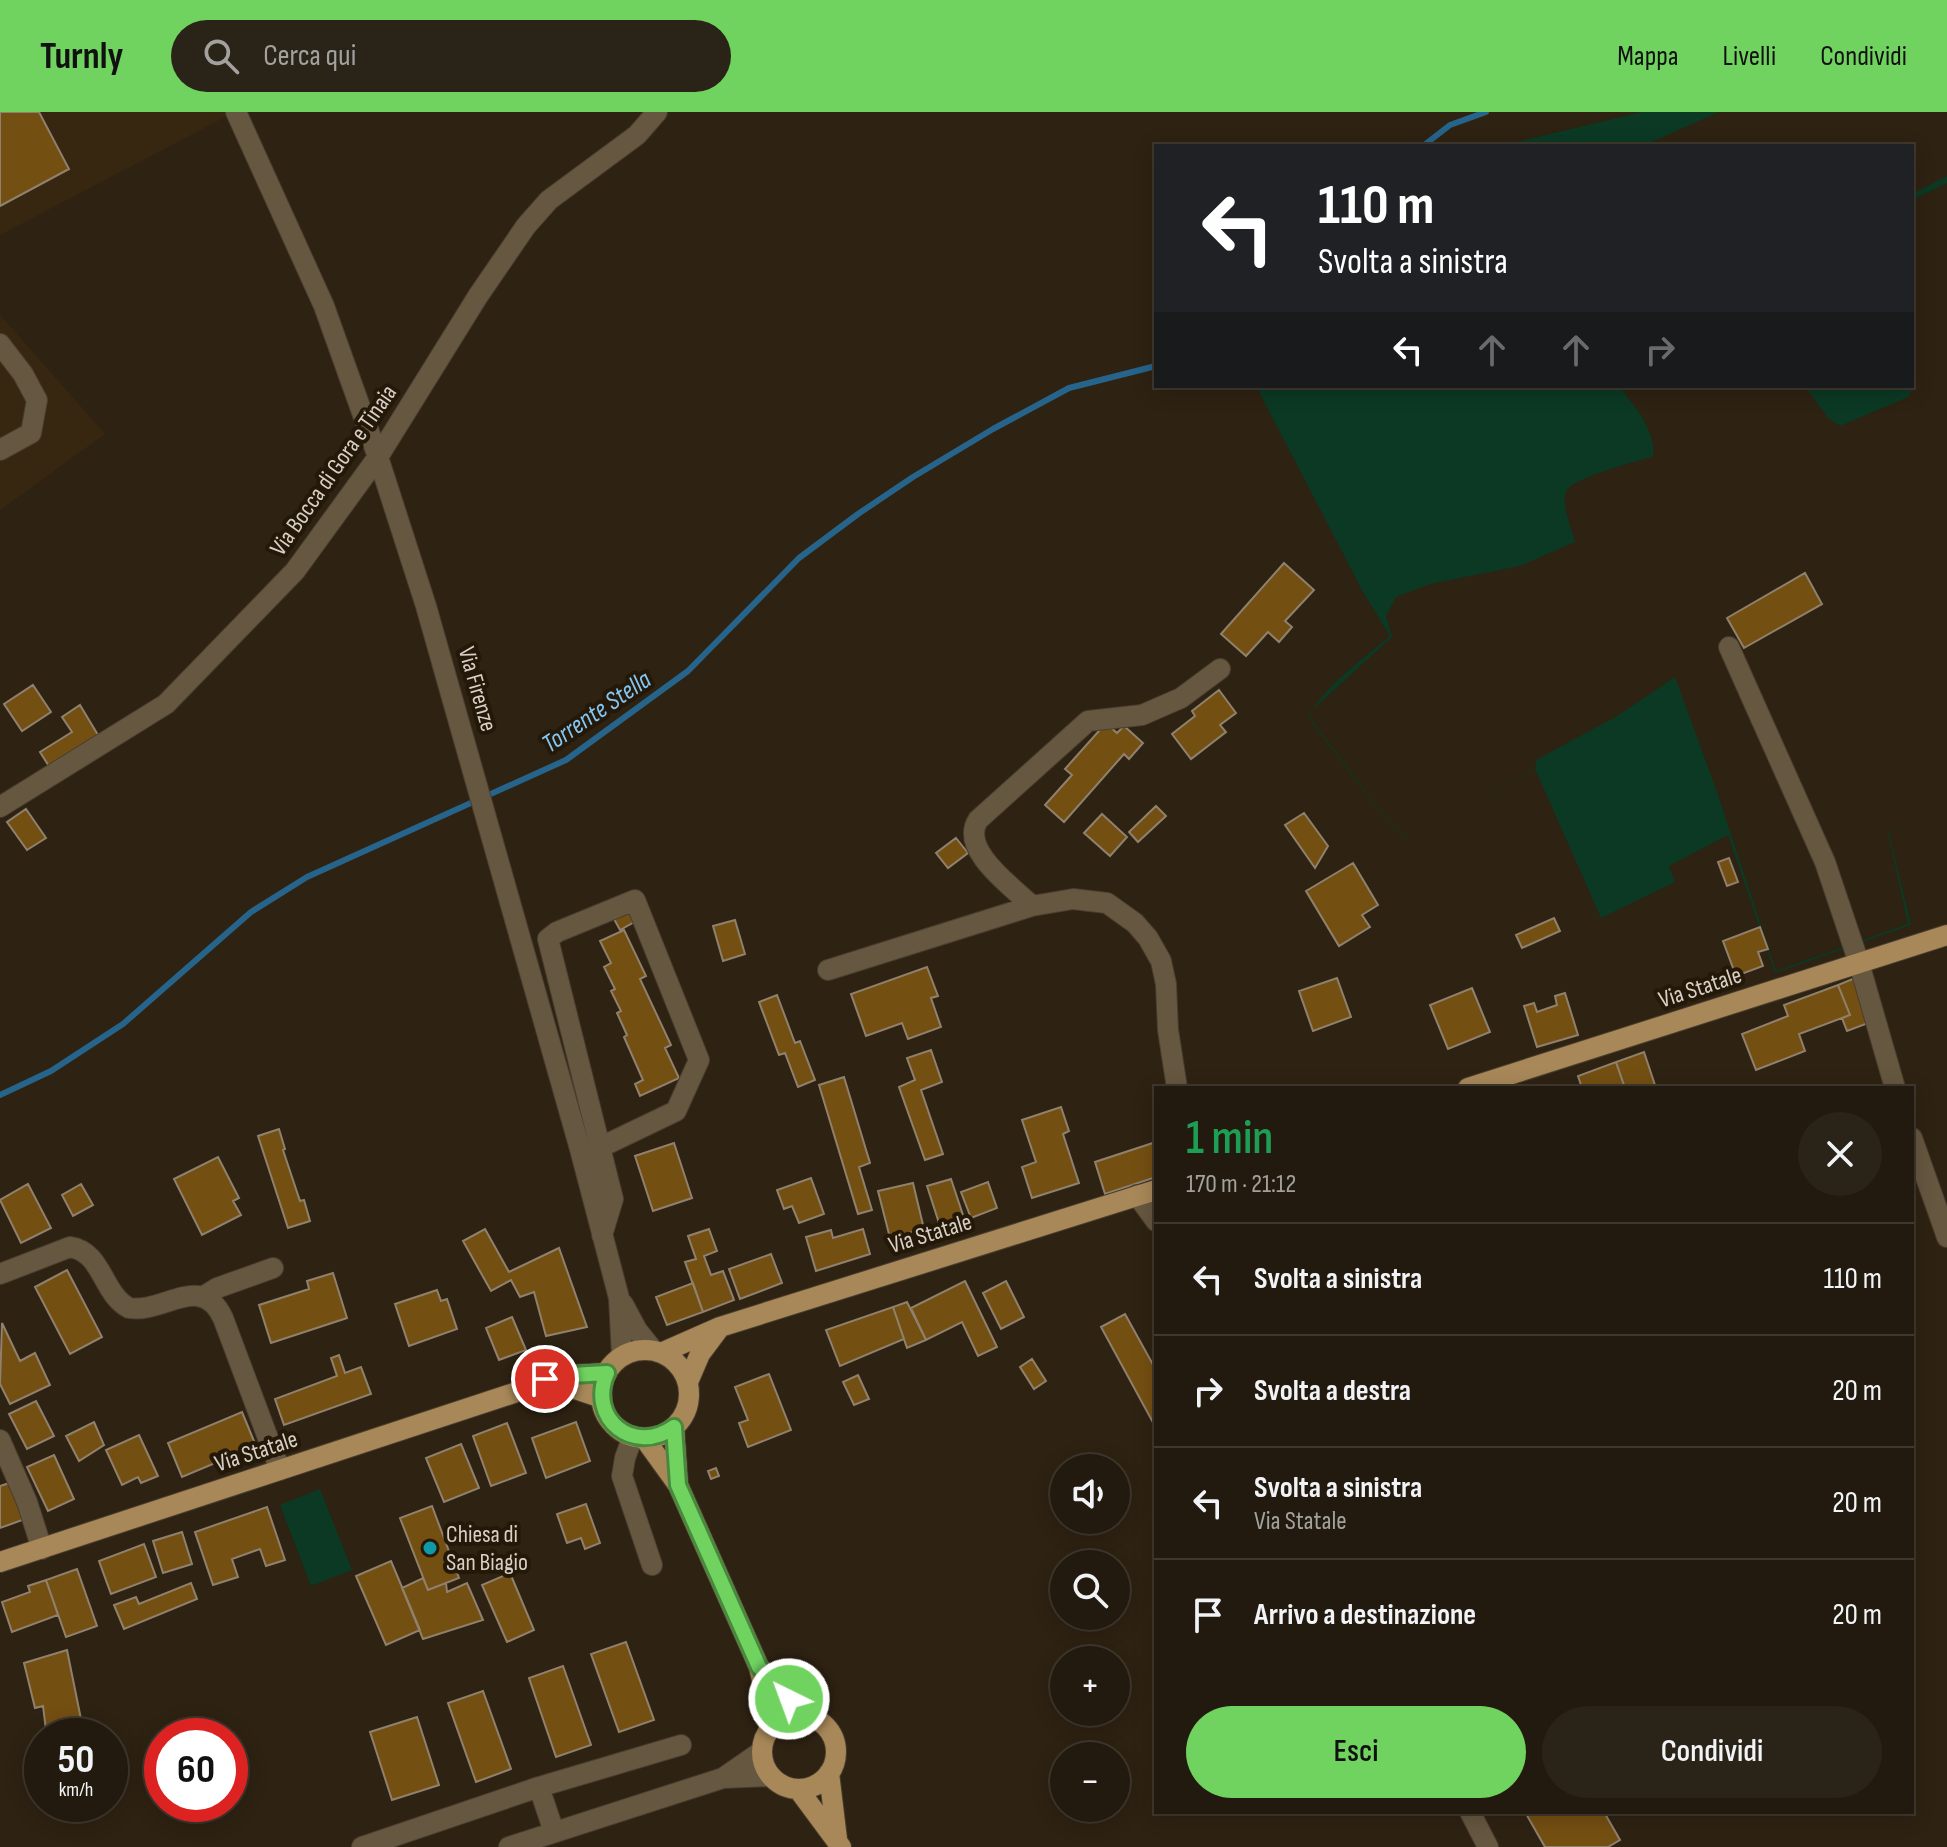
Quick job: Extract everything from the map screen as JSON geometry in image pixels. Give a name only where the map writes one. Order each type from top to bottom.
[{"type":"main road","name":"Via Statale","points":[[1474,1086],[1947,935]]},
{"type":"main road","name":"Via Statale","points":[[657,1352],[720,1327],[1147,1193]]},
{"type":"main road","points":[[639,1437],[665,1433],[674,1427],[688,1407],[688,1382],[700,1354],[720,1327]]},
{"type":"main road","points":[[688,1382],[673,1359],[657,1352],[640,1350],[622,1356],[607,1373],[602,1398],[607,1415],[614,1424],[639,1437],[678,1485],[759,1667],[772,1726]]},
{"type":"main road","name":"Via Statale","points":[[0,1562],[529,1388],[554,1376],[607,1373]]},
{"type":"main road","name":"Via Statale","points":[[529,1388],[575,1389],[602,1398]]},
{"type":"main road","points":[[674,1427],[678,1485]]},
{"type":"main road","points":[[759,1667],[803,1715],[823,1724],[833,1738],[836,1756],[829,1773],[819,1783],[798,1789],[783,1786],[771,1776],[762,1760],[762,1751],[763,1741],[772,1726],[783,1718],[803,1715]]},
{"type":"main road","points":[[829,1773],[839,1843]]},
{"type":"main road","points":[[798,1789],[839,1843]]},
{"type":"street","name":"Via Firenze","points":[[236,112],[324,306],[378,457],[470,756],[619,1298]]},
{"type":"street","name":"Via Bocca di Gora e Tinaia","points":[[0,807],[166,704],[295,571],[378,457],[478,296],[526,226],[549,200],[637,135],[657,112]]},
{"type":"street","points":[[0,344],[23,374],[37,400],[31,433],[0,450]]},
{"type":"street","points":[[1729,647],[1825,862],[1859,963],[1894,1086]]},
{"type":"street","points":[[1032,906],[977,850],[973,834],[978,820],[1088,721],[1142,715],[1181,698],[1220,669]]},
{"type":"street","points":[[828,970],[1032,906],[1073,899],[1107,903],[1135,923],[1161,961],[1177,1086]]},
{"type":"street","points":[[601,1147],[676,1111],[699,1060],[635,900],[557,932],[548,939],[613,1199],[602,1235]]},
{"type":"street","points":[[1914,1144],[1947,1237]]},
{"type":"street","points":[[1147,1193],[1154,1215]]},
{"type":"street","points":[[0,1274],[70,1247],[78,1248],[91,1255],[115,1296],[129,1308],[149,1307],[190,1295],[204,1296],[217,1288],[273,1268]]},
{"type":"street","points":[[204,1296],[216,1306],[223,1318],[280,1470]]},
{"type":"street","points":[[619,1298],[637,1330],[657,1352]]},
{"type":"street","points":[[619,1298],[622,1356]]},
{"type":"street","points":[[639,1437],[625,1458],[622,1476],[652,1565]]},
{"type":"street","points":[[0,1440],[27,1502],[42,1549]]},
{"type":"street","points":[[362,1847],[539,1787],[681,1745]]},
{"type":"street","points":[[723,1778],[762,1751]]},
{"type":"street","points":[[509,1847],[723,1778],[771,1776]]},
{"type":"street","points":[[539,1787],[554,1832]]},
{"type":"street","points":[[1471,1814],[1488,1847]]},
{"type":"shaded area","points":[[0,112],[235,112],[0,235]]},
{"type":"shaded area","points":[[0,315],[105,434],[0,510]]},
{"type":"green space","points":[[1642,112],[1719,112],[1647,144],[1508,144]]},
{"type":"green space","points":[[1947,176],[1947,183],[1914,199],[1914,193]]},
{"type":"green space","points":[[1257,388],[1621,388],[1648,428],[1653,456],[1571,486],[1565,497],[1575,542],[1520,566],[1430,584],[1396,597],[1386,616],[1392,637],[1313,709],[1323,695],[1390,636],[1364,594]]},
{"type":"green space","points":[[1806,388],[1912,389],[1908,397],[1840,426],[1828,418]]},
{"type":"green space","points":[[1675,677],[1776,971],[1908,924],[1887,829],[1947,810],[1888,829],[1911,925],[1775,973],[1728,835],[1669,866],[1675,882],[1601,918],[1536,771],[1410,836],[1535,771],[1536,760],[1617,716]]},
{"type":"green space","points":[[1312,710],[1310,716],[1313,722],[1392,826],[1404,836],[1410,836],[1404,837],[1392,827],[1312,723],[1309,716]]},
{"type":"green space","points":[[320,1489],[352,1570],[311,1586],[280,1505]]},
{"type":"building","points":[[0,112],[39,112],[69,169],[0,206]]},
{"type":"building","points":[[1284,563],[1314,590],[1285,621],[1292,627],[1279,642],[1268,632],[1246,656],[1221,634]]},
{"type":"building","points":[[1805,573],[1822,604],[1744,648],[1727,618]]},
{"type":"building","points":[[33,685],[51,712],[22,731],[4,704]]},
{"type":"building","points":[[1219,690],[1236,713],[1220,725],[1226,732],[1191,759],[1172,734],[1195,716],[1192,711]]},
{"type":"building","points":[[80,705],[101,740],[52,771],[40,752],[72,732],[62,717]]},
{"type":"building","points":[[1106,723],[1117,733],[1124,726],[1143,743],[1129,759],[1124,754],[1064,822],[1045,805],[1072,775],[1065,769]]},
{"type":"building","points":[[1156,806],[1166,816],[1138,842],[1129,832]]},
{"type":"building","points":[[26,809],[46,838],[27,850],[7,822]]},
{"type":"building","points":[[1304,813],[1328,846],[1315,868],[1285,825]]},
{"type":"building","points":[[1102,814],[1127,837],[1110,856],[1084,833]]},
{"type":"building","points":[[956,838],[968,853],[948,868],[936,853]]},
{"type":"building","points":[[1729,858],[1738,882],[1727,886],[1718,862]]},
{"type":"building","points":[[1353,863],[1378,905],[1362,915],[1370,927],[1339,946],[1306,891]]},
{"type":"building","points":[[634,910],[638,920],[620,930],[614,919]]},
{"type":"building","points":[[1554,918],[1560,931],[1522,948],[1516,935]]},
{"type":"building","points":[[735,920],[745,954],[723,961],[713,926]]},
{"type":"building","points":[[1760,927],[1768,949],[1758,952],[1763,966],[1736,976],[1723,941]]},
{"type":"building","points":[[624,930],[646,976],[640,979],[671,1045],[665,1048],[679,1078],[640,1096],[635,1084],[643,1080],[624,1037],[627,1035],[617,1013],[621,1011],[611,991],[615,989],[604,967],[611,963],[600,941]]},
{"type":"building","points":[[927,967],[938,996],[931,998],[941,1027],[908,1039],[902,1023],[866,1036],[851,994]]},
{"type":"building","points":[[1337,978],[1351,1017],[1313,1031],[1299,991]]},
{"type":"building","points":[[1855,978],[1871,1022],[1847,1031],[1842,1018],[1850,1015],[1838,985]]},
{"type":"building","points":[[1838,985],[1850,1015],[1799,1034],[1805,1051],[1756,1070],[1742,1034],[1788,1016],[1784,1005]]},
{"type":"building","points":[[1472,988],[1490,1032],[1448,1049],[1430,1005]]},
{"type":"building","points":[[1565,993],[1578,1035],[1537,1047],[1524,1006],[1534,1003],[1537,1012],[1557,1005],[1555,996]]},
{"type":"building","points":[[777,995],[795,1043],[800,1041],[815,1080],[798,1087],[785,1053],[779,1055],[759,1002]]},
{"type":"building","points":[[931,1050],[942,1082],[921,1090],[943,1154],[925,1160],[899,1087],[915,1080],[907,1058]]},
{"type":"building","points":[[1644,1052],[1655,1085],[1624,1086],[1616,1062]]},
{"type":"building","points":[[1616,1062],[1624,1086],[1581,1086],[1578,1076]]},
{"type":"building","points":[[844,1077],[870,1163],[859,1167],[872,1210],[858,1214],[819,1085]]},
{"type":"building","points":[[1061,1107],[1069,1131],[1063,1134],[1079,1183],[1032,1198],[1022,1167],[1036,1162],[1022,1120]]},
{"type":"building","points":[[279,1129],[300,1201],[304,1200],[310,1221],[288,1228],[258,1136]]},
{"type":"building","points":[[674,1143],[692,1198],[653,1211],[635,1156]]},
{"type":"building","points":[[1154,1143],[1154,1178],[1105,1194],[1095,1162]]},
{"type":"building","points":[[218,1157],[239,1198],[233,1201],[241,1215],[202,1235],[174,1179]]},
{"type":"building","points":[[811,1178],[824,1214],[799,1223],[792,1206],[784,1209],[777,1190]]},
{"type":"building","points":[[951,1179],[964,1218],[940,1226],[927,1186]]},
{"type":"building","points":[[988,1182],[997,1208],[971,1218],[961,1192]]},
{"type":"building","points":[[913,1183],[924,1229],[890,1238],[878,1191]]},
{"type":"building","points":[[28,1184],[51,1228],[21,1243],[0,1200]]},
{"type":"building","points":[[81,1184],[93,1205],[73,1216],[62,1195]]},
{"type":"building","points":[[485,1229],[509,1272],[559,1248],[587,1327],[546,1336],[534,1292],[520,1297],[511,1280],[491,1291],[463,1241]]},
{"type":"building","points":[[709,1229],[717,1251],[704,1256],[711,1275],[723,1271],[734,1300],[703,1312],[685,1262],[696,1259],[688,1236]]},
{"type":"building","points":[[863,1229],[870,1254],[816,1271],[806,1237],[831,1230],[833,1238]]},
{"type":"building","points":[[771,1254],[782,1283],[740,1299],[729,1269]]},
{"type":"building","points":[[67,1270],[102,1337],[70,1354],[35,1287]]},
{"type":"building","points":[[333,1273],[347,1318],[271,1343],[259,1305],[309,1289],[307,1281]]},
{"type":"building","points":[[965,1281],[997,1347],[978,1356],[962,1322],[926,1340],[911,1308]]},
{"type":"building","points":[[1006,1281],[1024,1317],[1001,1329],[983,1293]]},
{"type":"building","points":[[693,1283],[703,1312],[667,1325],[656,1297]]},
{"type":"building","points":[[437,1290],[441,1301],[447,1299],[457,1329],[409,1346],[395,1304]]},
{"type":"building","points":[[907,1302],[926,1340],[907,1348],[893,1307]]},
{"type":"building","points":[[893,1307],[904,1339],[840,1366],[826,1330]]},
{"type":"building","points":[[1125,1314],[1154,1366],[1154,1424],[1101,1327]]},
{"type":"building","points":[[512,1317],[526,1350],[499,1360],[486,1328]]},
{"type":"building","points":[[2,1323],[20,1361],[35,1353],[50,1385],[10,1404],[0,1384]]},
{"type":"building","points":[[339,1355],[345,1373],[361,1367],[371,1394],[284,1425],[275,1399],[337,1376],[331,1358]]},
{"type":"building","points":[[1032,1359],[1046,1381],[1034,1389],[1020,1367]]},
{"type":"building","points":[[769,1374],[791,1430],[748,1447],[739,1423],[748,1420],[735,1387]]},
{"type":"building","points":[[858,1375],[869,1399],[854,1405],[843,1382]]},
{"type":"building","points":[[36,1401],[54,1436],[27,1449],[9,1414]]},
{"type":"building","points":[[242,1412],[256,1446],[182,1477],[168,1443]]},
{"type":"building","points":[[94,1422],[104,1445],[79,1461],[66,1436]]},
{"type":"building","points":[[576,1422],[590,1461],[546,1478],[532,1438]]},
{"type":"building","points":[[507,1423],[526,1473],[491,1486],[473,1436]]},
{"type":"building","points":[[139,1435],[158,1476],[141,1483],[138,1477],[122,1485],[106,1450]]},
{"type":"building","points":[[461,1444],[479,1488],[444,1502],[426,1458]]},
{"type":"building","points":[[54,1455],[74,1499],[48,1511],[27,1467]]},
{"type":"building","points":[[716,1468],[719,1476],[711,1479],[708,1471]]},
{"type":"building","points":[[15,1481],[28,1518],[0,1528],[0,1486]]},
{"type":"building","points":[[586,1504],[600,1543],[585,1549],[581,1538],[567,1543],[557,1514]]},
{"type":"building","name":"Chiesa di San Biagio","points":[[432,1506],[459,1578],[428,1590],[400,1518]]},
{"type":"building","points":[[267,1507],[285,1560],[266,1566],[260,1549],[232,1559],[238,1577],[213,1585],[195,1532]]},
{"type":"building","points":[[182,1532],[192,1564],[163,1573],[153,1541]]},
{"type":"building","points":[[144,1544],[156,1577],[111,1594],[99,1561]]},
{"type":"building","points":[[391,1561],[420,1630],[386,1645],[356,1576]]},
{"type":"building","points":[[77,1569],[97,1626],[66,1637],[46,1580]]},
{"type":"building","points":[[510,1573],[534,1630],[507,1642],[482,1585]]},
{"type":"building","points":[[423,1578],[428,1590],[446,1583],[447,1592],[467,1583],[483,1620],[423,1639],[402,1588]]},
{"type":"building","points":[[46,1580],[58,1615],[12,1632],[2,1602],[30,1592],[28,1586]]},
{"type":"building","points":[[191,1583],[197,1599],[124,1629],[114,1605],[136,1597],[139,1604]]},
{"type":"building","points":[[626,1642],[654,1720],[619,1732],[591,1654]]},
{"type":"building","points":[[67,1650],[81,1718],[44,1718],[43,1706],[35,1708],[24,1663]]},
{"type":"building","points":[[563,1666],[591,1745],[556,1757],[529,1678]]},
{"type":"building","points":[[483,1691],[511,1769],[476,1782],[448,1703]]},
{"type":"building","points":[[417,1717],[439,1785],[392,1800],[370,1732]]},
{"type":"building","points":[[1526,1814],[1605,1814],[1620,1840],[1608,1847],[1545,1847]]},
{"type":"waterway","name":"Torrente Stella","points":[[1426,144],[1450,125],[1486,112]]},
{"type":"waterway","name":"Torrente Stella","points":[[0,1095],[51,1071],[123,1024],[251,912],[307,877],[566,760],[688,671],[799,558],[913,477],[1069,388],[1154,367]]},
{"type":"place","name":"Chiesa di San Biagio","points":[[430,1548]]},
{"type":"route","points":[[545,1379],[607,1373],[603,1381],[603,1407],[622,1432],[644,1438],[655,1437],[674,1427],[678,1485],[759,1667],[789,1699]]}]
